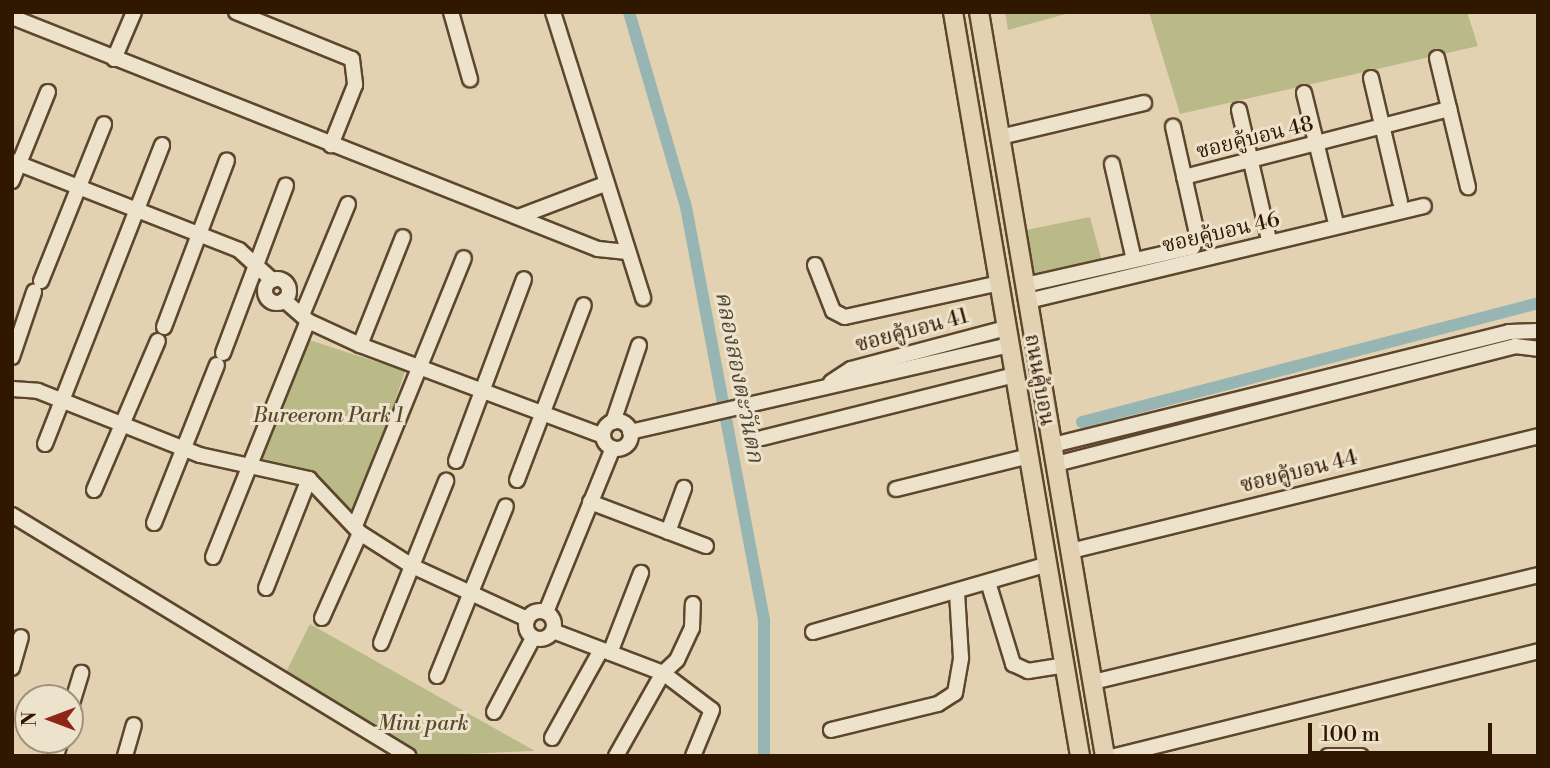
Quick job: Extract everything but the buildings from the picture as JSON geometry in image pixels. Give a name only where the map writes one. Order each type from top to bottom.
[{"type":"main road","name":"ถนนคู้บอน","points":[[953,12],[1080,756]]},
{"type":"main road","name":"ถนนคู้บอน","points":[[979,12],[1105,756]]},
{"type":"street","points":[[114,59],[134,12]]},
{"type":"street","points":[[236,12],[352,59],[355,85],[331,145]]},
{"type":"street","points":[[450,12],[470,79]]},
{"type":"street","points":[[553,12],[626,252],[643,298]]},
{"type":"street","points":[[12,17],[598,249],[626,252]]},
{"type":"street","points":[[1437,58],[1468,187]]},
{"type":"street","points":[[1371,78],[1400,202]]},
{"type":"street","points":[[12,181],[16,162],[48,92]]},
{"type":"street","points":[[1304,93],[1335,219]]},
{"type":"street","points":[[1000,137],[1144,103]]},
{"type":"street","name":"ซอยคู้บอน 48","points":[[1027,293],[1195,244],[1184,177],[1449,109]]},
{"type":"street","points":[[1239,110],[1268,236]]},
{"type":"street","points":[[12,357],[76,188],[104,124]]},
{"type":"street","points":[[1173,127],[1184,177]]},
{"type":"street","points":[[45,444],[162,145]]},
{"type":"street","points":[[164,327],[227,160]]},
{"type":"street","points":[[16,162],[198,235],[256,262],[272,280],[267,297],[284,300],[305,318],[360,345],[542,416],[603,436],[613,448]]},
{"type":"street","points":[[1112,164],[1134,260]]},
{"type":"street","points":[[518,217],[605,184]]},
{"type":"street","points":[[154,523],[286,185]]},
{"type":"street","points":[[213,557],[348,204]]},
{"type":"street","name":"ซอยคู้บอน 46","points":[[1027,293],[1424,206]]},
{"type":"street","points":[[360,345],[403,237]]},
{"type":"street","points":[[322,618],[464,258]]},
{"type":"street","points":[[815,265],[833,311],[845,317],[999,283]]},
{"type":"street","points":[[456,461],[524,279]]},
{"type":"street","points":[[517,480],[584,305]]},
{"type":"street","points":[[1056,464],[1521,338],[1538,331]]},
{"type":"street","name":"ซอยคู้บอน 41","points":[[630,432],[1008,337]]},
{"type":"street","points":[[1053,445],[1521,338],[1538,349]]},
{"type":"street","points":[[94,491],[158,341]]},
{"type":"street","points":[[603,436],[613,422],[639,345]]},
{"type":"street","points":[[762,438],[1015,375]]},
{"type":"street","points":[[12,389],[61,400],[182,448],[309,479],[357,530],[412,566],[527,619],[546,612]]},
{"type":"street","points":[[553,631],[546,612],[613,448],[628,443],[630,432],[613,422]]},
{"type":"street","name":"ซอยคู้บอน 44","points":[[1071,551],[1538,436]]},
{"type":"street","points":[[896,489],[1029,456]]},
{"type":"street","points":[[267,588],[309,479]]},
{"type":"street","points":[[381,643],[446,481]]},
{"type":"street","points":[[668,532],[684,488]]},
{"type":"street","points":[[590,502],[706,547]]},
{"type":"street","points":[[437,676],[506,506]]},
{"type":"street","points":[[12,515],[408,756]]},
{"type":"street","points":[[813,632],[957,593],[1048,564]]},
{"type":"street","points":[[552,738],[605,652],[641,573]]},
{"type":"street","points":[[1093,682],[1538,575]]},
{"type":"street","points":[[988,582],[1013,664],[1028,671],[1065,665]]},
{"type":"street","points":[[831,730],[938,704],[955,693],[961,658],[957,593]]},
{"type":"street","points":[[615,756],[663,673],[677,660],[692,628],[693,604]]},
{"type":"street","points":[[527,619],[533,638]]},
{"type":"street","points":[[494,712],[533,638],[553,631],[663,673],[712,710],[693,756]]},
{"type":"street","points":[[12,668],[21,637]]},
{"type":"street","points":[[1115,756],[1538,651]]},
{"type":"street","points":[[78,684],[81,673]]},
{"type":"street","points":[[125,756],[134,725]]},
{"type":"street","points":[[1328,756],[1361,756]]},
{"type":"green space","points":[[1005,12],[1073,12],[1008,30]]},
{"type":"green space","points":[[1149,12],[1467,12],[1478,46],[1180,114]]},
{"type":"green space","points":[[1090,217],[1102,261],[1028,276],[1021,231]]},
{"type":"green space","name":"Bureerom Park 1","points":[[297,336],[405,371],[357,516],[310,472],[248,460]]},
{"type":"green space","name":"Mini park","points":[[310,624],[535,751],[414,756],[285,674]]},
{"type":"waterway","name":"คลองสองตะวันตก","points":[[629,12],[686,207],[764,621],[764,756]]},
{"type":"waterway","points":[[1082,422],[1538,303]]}]
